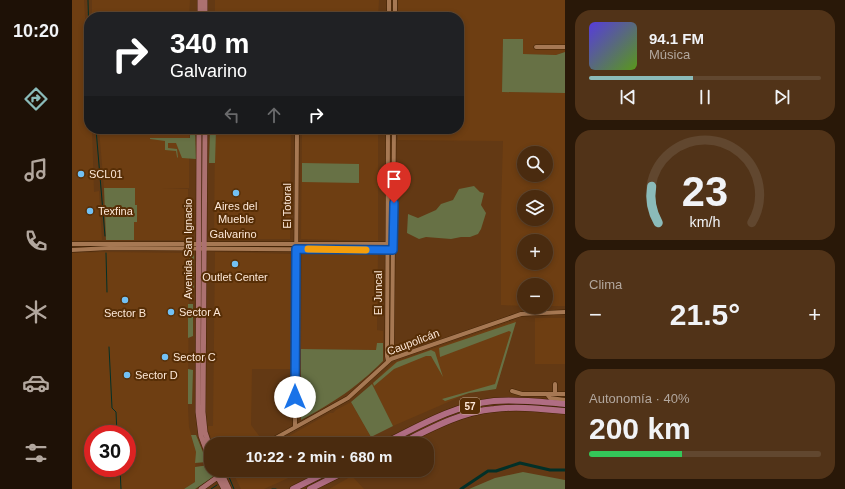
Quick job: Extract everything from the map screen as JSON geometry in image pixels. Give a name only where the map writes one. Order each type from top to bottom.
[{"type":"highway","name":"57","points":[[397,437],[444,414],[477,404],[511,400],[565,404]]},
{"type":"highway","name":"57","points":[[414,437],[443,423],[481,411],[511,408],[565,411]]},
{"type":"highway","points":[[293,489],[317,477]]},
{"type":"highway","points":[[310,489],[334,477]]},
{"type":"main road","points":[[200,0],[200,12]]},
{"type":"main road","points":[[205,12],[206,0]]},
{"type":"main road","name":"Avenida San Ignacio","points":[[199,134],[202,179]]},
{"type":"main road","name":"Avenida San Ignacio","points":[[204,442],[200,430],[200,378],[202,179],[205,134]]},
{"type":"main road","name":"Avenida San Ignacio","points":[[200,395],[208,437]]},
{"type":"main road","points":[[201,489],[216,477]]},
{"type":"main road","points":[[221,477],[224,489]]},
{"type":"main road","points":[[222,477],[229,489]]},
{"type":"street","points":[[389,0],[389,12]]},
{"type":"street","points":[[395,0],[395,12]]},
{"type":"street","points":[[536,47],[565,47]]},
{"type":"street","name":"El Totoral","points":[[295,427],[296,134]]},
{"type":"street","name":"El Juncal","points":[[388,134],[388,361]]},
{"type":"street","name":"El Juncal","points":[[394,134],[392,353],[394,358]]},
{"type":"street","points":[[109,243],[109,248]]},
{"type":"street","name":"Galvarino","points":[[72,244],[109,243],[296,249],[393,250]]},
{"type":"street","name":"Galvarino","points":[[72,250],[296,244],[393,244]]},
{"type":"street","name":"Caupolicán","points":[[277,437],[348,398],[388,361],[394,358],[521,314],[565,312]]},
{"type":"street","points":[[555,384],[555,394]]},
{"type":"street","points":[[512,391],[522,394],[565,394]]},
{"type":"street","points":[[547,394],[551,399],[565,400]]},
{"type":"shaded area","points":[[72,0],[84,0],[84,134],[92,134],[94,192],[99,191],[102,240],[72,241]]},
{"type":"shaded area","points":[[92,0],[190,0],[189,12],[92,12]]},
{"type":"shaded area","points":[[215,0],[379,0],[378,12],[215,12]]},
{"type":"shaded area","points":[[398,0],[565,0],[565,52],[556,55],[523,54],[503,39],[502,92],[565,93],[565,306],[553,306],[553,278],[517,278],[517,306],[501,305],[503,141],[398,140],[398,134],[464,134],[464,12],[398,12]]},
{"type":"shaded area","points":[[99,134],[189,134],[189,188],[162,188],[188,189],[189,240],[134,240],[134,222],[137,222],[135,188],[104,188]]},
{"type":"shaded area","points":[[215,134],[291,134],[290,239],[214,239]]},
{"type":"shaded area","points":[[302,134],[378,134],[378,241],[301,239]]},
{"type":"shaded area","points":[[215,252],[291,254],[290,369],[252,369],[251,425],[260,437],[211,437],[208,426],[213,426]]},
{"type":"shaded area","points":[[72,253],[189,253],[188,408],[189,427],[196,452],[195,482],[184,489],[72,489]]},
{"type":"shaded area","points":[[302,253],[378,254],[377,330],[383,331],[383,343],[377,343],[377,350],[301,349]]},
{"type":"shaded area","points":[[535,318],[565,318],[565,364],[535,364]]},
{"type":"shaded area","points":[[516,320],[496,389],[469,393],[393,426],[372,384],[391,365],[397,361]]},
{"type":"shaded area","points":[[351,402],[371,437],[287,437],[330,413],[333,413]]},
{"type":"shaded area","points":[[235,477],[291,477],[264,489],[241,489]]},
{"type":"shaded area","points":[[350,477],[353,477],[364,489],[329,489]]},
{"type":"green space","points":[[503,39],[523,39],[523,54],[556,55],[565,52],[565,93],[502,92]]},
{"type":"green space","points":[[190,134],[195,134],[196,159],[182,158],[176,143],[168,143],[168,148],[177,149],[178,158],[176,151],[165,150],[165,141],[150,139],[150,138],[190,138]]},
{"type":"green space","points":[[210,134],[216,134],[215,163],[209,163]]},
{"type":"green space","points":[[302,163],[359,164],[359,183],[302,182]]},
{"type":"green space","points":[[474,186],[480,192],[484,193],[481,205],[486,213],[478,234],[470,237],[451,239],[426,237],[419,239],[407,233],[408,214],[418,218],[436,210],[441,204],[453,200],[459,189]]},
{"type":"green space","points":[[104,188],[135,188],[137,222],[134,222],[134,240],[106,240]]},
{"type":"green space","points":[[189,253],[194,253],[194,292],[189,292]]},
{"type":"green space","points":[[188,304],[193,304],[193,336],[188,338]]},
{"type":"green space","points":[[516,322],[496,389],[469,393],[445,401],[442,399],[495,384],[511,332],[509,331],[440,357],[439,348]]},
{"type":"green space","points":[[377,343],[383,343],[383,361],[344,394],[301,420],[301,349],[376,350]]},
{"type":"green space","points":[[431,350],[435,352],[443,377],[431,356],[426,356],[394,369],[374,386],[373,383],[397,362]]},
{"type":"green space","points":[[188,369],[193,370],[192,404],[188,404]]},
{"type":"green space","points":[[372,384],[393,426],[371,437],[351,402]]},
{"type":"green space","points":[[191,435],[196,435],[204,455],[204,462],[195,463],[196,452]]},
{"type":"green space","points":[[204,466],[204,477],[213,477],[195,489],[184,489],[195,482],[195,467]]},
{"type":"green space","points":[[523,472],[565,480],[565,489],[469,489],[495,478]]},
{"type":"waterway","points":[[88,0],[88,12]]},
{"type":"waterway","points":[[96,134],[105,236]]},
{"type":"waterway","points":[[106,253],[107,292]]},
{"type":"waterway","points":[[109,347],[112,408],[116,412],[117,425]]},
{"type":"waterway","points":[[461,489],[488,471],[496,471],[520,463],[550,470],[565,470]]},
{"type":"waterway","points":[[120,477],[121,489]]},
{"type":"waterway","points":[[229,477],[234,489]]},
{"type":"waterway","points":[[211,489],[217,485]]},
{"type":"slow traffic","points":[[308,249],[366,250]]},
{"type":"place","name":"SCL01","points":[[81,174]]},
{"type":"place","name":"Aires del Mueble","points":[[236,193]]},
{"type":"place","name":"Texfina","points":[[90,211]]},
{"type":"place","name":"Outlet Center","points":[[235,264]]},
{"type":"place","name":"Sector B","points":[[125,300]]},
{"type":"place","name":"Sector A","points":[[171,312]]},
{"type":"place","name":"Sector C","points":[[165,357]]},
{"type":"place","name":"Sector D","points":[[127,375]]},
{"type":"route","points":[[295,397],[296,249],[393,250],[394,203]]}]
